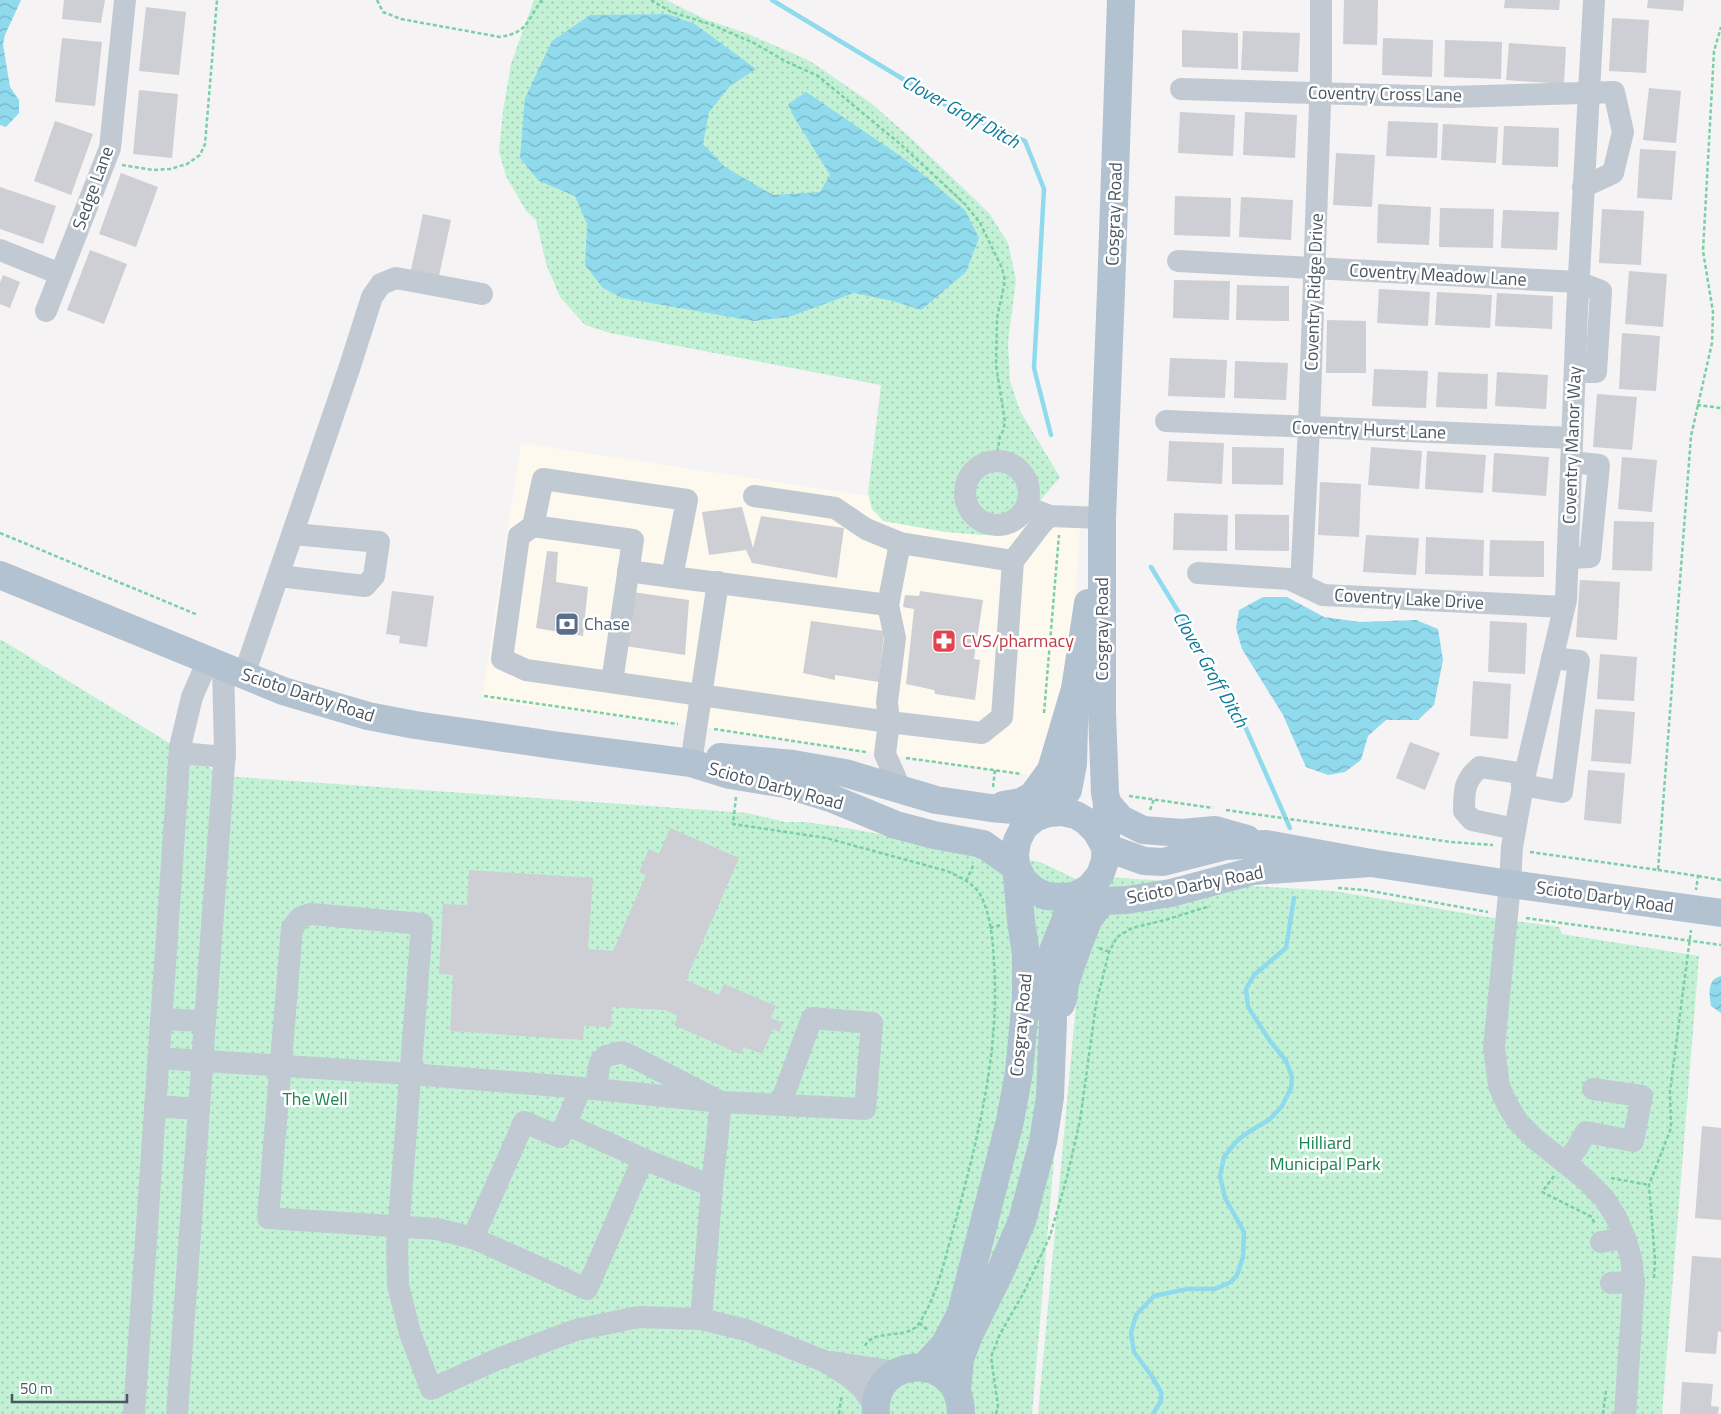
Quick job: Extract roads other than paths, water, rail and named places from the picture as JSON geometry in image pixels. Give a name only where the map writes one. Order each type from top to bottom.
[{"type":"main road","name":"Cosgray Road","points":[[959,1402],[960,1359],[969,1335],[1000,1272],[1022,1221],[1043,1142],[1050,1097],[1053,1021],[1049,1001],[1053,951],[1075,896],[1089,888],[1100,875],[1105,861],[1107,803],[1102,712],[1102,518],[1121,0]]},
{"type":"main road","name":"Cosgray Road","points":[[992,798],[1021,802],[1034,796],[1051,770],[1075,689],[1102,518]]},
{"type":"main road","name":"Scioto Darby Road","points":[[0,575],[283,691],[368,716],[414,725],[553,746],[692,763],[730,775],[785,784],[833,799],[896,825],[934,835],[983,844],[1017,868],[1023,880],[1034,890],[1046,896],[1127,900],[1171,892],[1253,871],[1371,863]]},
{"type":"main road","name":"Cosgray Road","points":[[959,1402],[948,1379],[937,1371],[924,1367],[945,1344],[961,1314],[1010,1122],[1019,1072],[1026,997],[1026,954],[1015,854],[1017,841],[1024,827],[1035,818],[1048,813],[1068,790],[1074,764],[1075,689]]},
{"type":"main road","name":"Scioto Darby Road","points":[[692,763],[717,756],[793,764],[845,773],[936,800],[992,798],[1048,813],[1062,812],[1086,821],[1096,831],[1105,846],[1144,861],[1163,862],[1226,846],[1266,844]]},
{"type":"main road","name":"Scioto Darby Road","points":[[1107,803],[1121,819],[1143,830],[1182,833],[1215,830],[1266,844],[1371,863],[1721,913]]},
{"type":"main road","name":"Cosgray Road","points":[[1053,1021],[1063,999],[1065,983],[1089,918],[1103,900]]},
{"type":"main road","points":[[876,1410],[879,1393],[886,1381],[897,1372],[910,1367],[924,1367]]},
{"type":"street","name":"Sedge Lane","points":[[46,311],[110,148],[125,0]]},
{"type":"street","name":"Coventry Ridge Drive","points":[[1301,584],[1309,428],[1321,93],[1321,0]]},
{"type":"street","name":"Coventry Manor Way","points":[[1594,0],[1578,282],[1568,558],[1564,606],[1524,779],[1513,838],[1494,1048],[1499,1086],[1518,1122],[1534,1138],[1585,1179],[1604,1198],[1616,1217],[1631,1258],[1644,1280],[1625,1414]]},
{"type":"street","name":"Coventry Cross Lane","points":[[1181,89],[1451,97],[1614,92],[1623,132],[1613,173],[1583,187]]},
{"type":"street","points":[[0,250],[60,274]]},
{"type":"street","name":"Coventry Meadow Lane","points":[[1178,260],[1314,269],[1578,282]]},
{"type":"street","points":[[134,1414],[180,753],[192,696],[225,667],[279,576],[372,297],[381,284],[396,278],[482,294]]},
{"type":"street","name":"Coventry Hurst Lane","points":[[1166,421],[1572,438]]},
{"type":"street","points":[[996,461],[1014,465],[1021,471],[1029,488],[1026,506],[1020,516],[1011,522],[1000,525],[989,524],[979,519],[971,511],[965,490],[968,480],[974,470],[983,464],[996,461]]},
{"type":"street","points":[[534,526],[542,479],[687,500],[672,577]]},
{"type":"street","points":[[754,496],[835,508],[866,530],[900,543],[1013,561]]},
{"type":"street","points":[[1026,506],[1055,516],[1102,518]]},
{"type":"street","points":[[612,682],[633,540],[534,526],[518,536],[502,659],[526,670],[889,722],[982,733],[1002,718],[1013,561],[1042,523],[1055,516]]},
{"type":"street","points":[[279,576],[365,586],[374,576],[379,542],[294,534]]},
{"type":"street","points":[[900,543],[888,605],[895,638],[886,702],[889,722],[885,754],[900,788]]},
{"type":"street","points":[[628,571],[888,605]]},
{"type":"street","name":"Coventry Lake Drive","points":[[1198,573],[1289,579],[1323,595],[1564,606]]},
{"type":"street","points":[[692,763],[718,582]]},
{"type":"street","points":[[1513,838],[1472,820],[1464,811],[1464,796],[1469,776],[1480,767],[1562,792],[1579,661],[1552,658]]},
{"type":"street","points":[[177,1414],[224,757],[225,667]]},
{"type":"street","points":[[180,753],[224,757]]},
{"type":"street","points":[[643,1159],[587,1288],[473,1238],[437,1229],[398,1226],[268,1218],[292,928],[301,917],[312,914],[422,924],[398,1226],[397,1248],[398,1285],[410,1333],[431,1388],[498,1359],[576,1330],[638,1317],[701,1319],[746,1330],[824,1360],[897,1372]]},
{"type":"street","points":[[158,1058],[411,1074],[721,1102],[780,1105],[865,1109],[872,1023],[812,1018],[780,1105]]},
{"type":"street","points":[[161,1019],[205,1022]]},
{"type":"street","points":[[473,1238],[524,1122],[560,1137],[588,1089],[600,1062],[606,1056],[622,1052],[721,1102]]},
{"type":"street","points":[[1565,1162],[1577,1148],[1586,1132],[1633,1141],[1642,1096],[1593,1089]]},
{"type":"street","points":[[701,1319],[721,1102]]},
{"type":"street","points":[[155,1106],[199,1109]]},
{"type":"street","points":[[566,1124],[643,1159],[712,1186]]},
{"type":"street","points":[[1601,1242],[1625,1238]]},
{"type":"street","points":[[1611,1283],[1644,1280]]},
{"type":"street","points":[[824,1360],[862,1388],[876,1410]]},
{"type":"water","points":[[0,0],[21,0],[5,35],[3,44],[10,87],[19,100],[19,113],[6,127],[0,125]]},
{"type":"water","points":[[667,14],[695,24],[756,69],[730,86],[709,112],[703,144],[725,167],[773,195],[820,192],[830,175],[788,104],[806,92],[902,157],[965,210],[979,238],[966,272],[921,310],[893,301],[854,293],[789,317],[754,321],[622,298],[603,288],[585,265],[587,224],[575,196],[539,181],[520,158],[525,98],[552,41],[590,15]]},
{"type":"water","points":[[1263,597],[1287,597],[1324,617],[1360,622],[1416,620],[1438,629],[1443,660],[1434,705],[1418,720],[1386,720],[1368,736],[1361,760],[1345,772],[1328,775],[1306,767],[1283,715],[1242,649],[1236,628],[1239,610]]},
{"type":"water","points":[[1721,976],[1721,1013],[1711,1006],[1710,988],[1713,980]]},
{"type":"waterway","name":"Clover Groff Ditch","points":[[772,0],[956,111],[1025,141],[1044,189],[1034,368],[1051,435]]},
{"type":"waterway","name":"Clover Groff Ditch","points":[[1151,567],[1236,706],[1290,828]]},
{"type":"waterway","name":"Clover Groff Ditch","points":[[1153,1414],[1161,1401],[1161,1392],[1134,1352],[1131,1333],[1136,1315],[1154,1296],[1187,1289],[1215,1289],[1231,1282],[1237,1275],[1243,1257],[1244,1232],[1225,1198],[1220,1176],[1224,1157],[1244,1135],[1270,1119],[1282,1106],[1291,1088],[1292,1077],[1286,1061],[1270,1041],[1248,1007],[1246,989],[1254,975],[1286,948],[1294,898]]},
{"type":"place","name":"Chase","points":[[567,624]]},
{"type":"place","name":"CVS/pharmacy","points":[[944,641]]},
{"type":"park label","name":"The Well","points":[[315,1099]]},
{"type":"park label","name":"Hilliard Municipal Park","points":[[1325,1153]]}]
